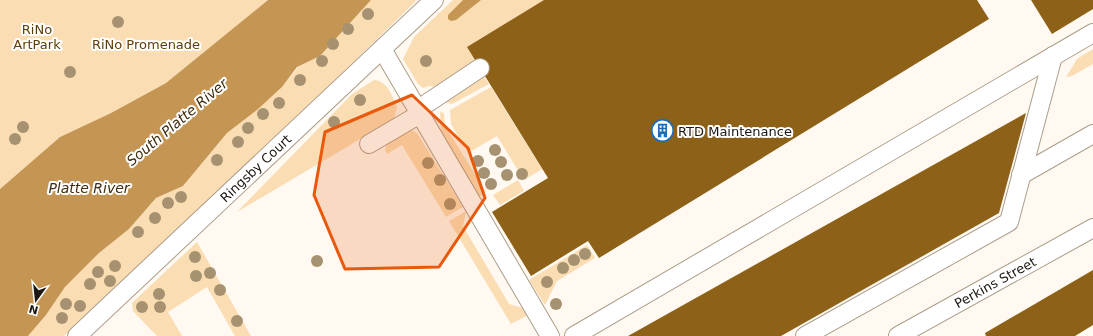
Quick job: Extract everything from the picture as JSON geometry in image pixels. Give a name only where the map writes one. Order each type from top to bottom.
[{"type":"street","name":"Ringsby Court","points":[[77,336],[108,317],[434,0]]},
{"type":"street","points":[[574,336],[1093,32]]},
{"type":"street","points":[[382,49],[550,336]]},
{"type":"street","points":[[805,336],[1009,222],[1053,56]]},
{"type":"street","points":[[369,144],[419,112],[480,68]]},
{"type":"street","points":[[1021,175],[1093,134]]},
{"type":"street","name":"Perkins Street","points":[[898,336],[1093,228]]},
{"type":"highlighted area","points":[[412,95],[468,148],[485,198],[439,267],[345,269],[314,195],[325,132]]},
{"type":"green space","name":"RiNo Promenade","points":[[0,0],[268,0],[166,83],[111,113],[60,137],[0,189]]},
{"type":"green space","points":[[371,0],[417,0],[278,136],[64,336],[28,336],[46,315],[65,287],[99,253],[129,229],[156,198],[183,186],[227,133],[257,110],[282,87],[299,66],[320,56]]},
{"type":"green space","points":[[453,0],[544,0],[477,63],[436,87],[429,86],[423,88],[418,84],[403,59],[414,37]]},
{"type":"green space","points":[[1093,49],[1093,64],[1072,76],[1066,77],[1077,59]]},
{"type":"green space","points":[[483,75],[489,84],[452,104],[445,102]]},
{"type":"green space","points":[[374,80],[383,83],[389,90],[397,107],[394,119],[237,212],[352,94]]},
{"type":"green space","points":[[491,87],[542,169],[524,180],[497,136],[468,153],[451,124],[450,110]]},
{"type":"green space","points":[[440,112],[444,113],[445,126],[486,192],[479,197],[441,135]]},
{"type":"green space","points":[[411,130],[417,133],[463,207],[446,217],[402,145],[387,154],[385,150],[387,144]]},
{"type":"green space","points":[[518,180],[524,191],[500,205],[493,195]]},
{"type":"green space","points":[[466,211],[463,226],[509,304],[523,308],[528,315],[511,324],[449,221]]},
{"type":"green space","points":[[197,242],[251,336],[235,336],[207,287],[168,312],[182,336],[157,336],[133,311],[132,303]]},
{"type":"green space","points":[[587,245],[595,258],[557,281],[545,305],[529,280]]},
{"type":"water","name":"Platte River","points":[[268,0],[371,0],[320,56],[297,67],[282,87],[257,110],[227,133],[183,186],[156,198],[129,229],[99,253],[65,287],[46,315],[28,336],[0,336],[0,189],[60,137],[111,113],[166,83]]},
{"type":"water","points":[[463,0],[481,0],[456,20],[451,21],[448,19],[448,15]]},
{"type":"building","name":"RTD Maintenance","points":[[544,0],[977,0],[989,19],[599,258],[588,241],[531,276],[492,212],[548,178],[467,47]]},
{"type":"building","points":[[1031,0],[1093,0],[1093,9],[1052,34]]},
{"type":"building","points":[[1026,113],[999,213],[781,336],[628,336]]},
{"type":"building","points":[[1093,270],[1093,325],[1075,336],[986,336],[985,333]]},
{"type":"place","name":"RTD Maintenance","points":[[662,131]]},
{"type":"park label","name":"RiNo ArtPark","points":[[37,36]]},
{"type":"water label","name":"South Platte River","points":[[177,122]]}]
